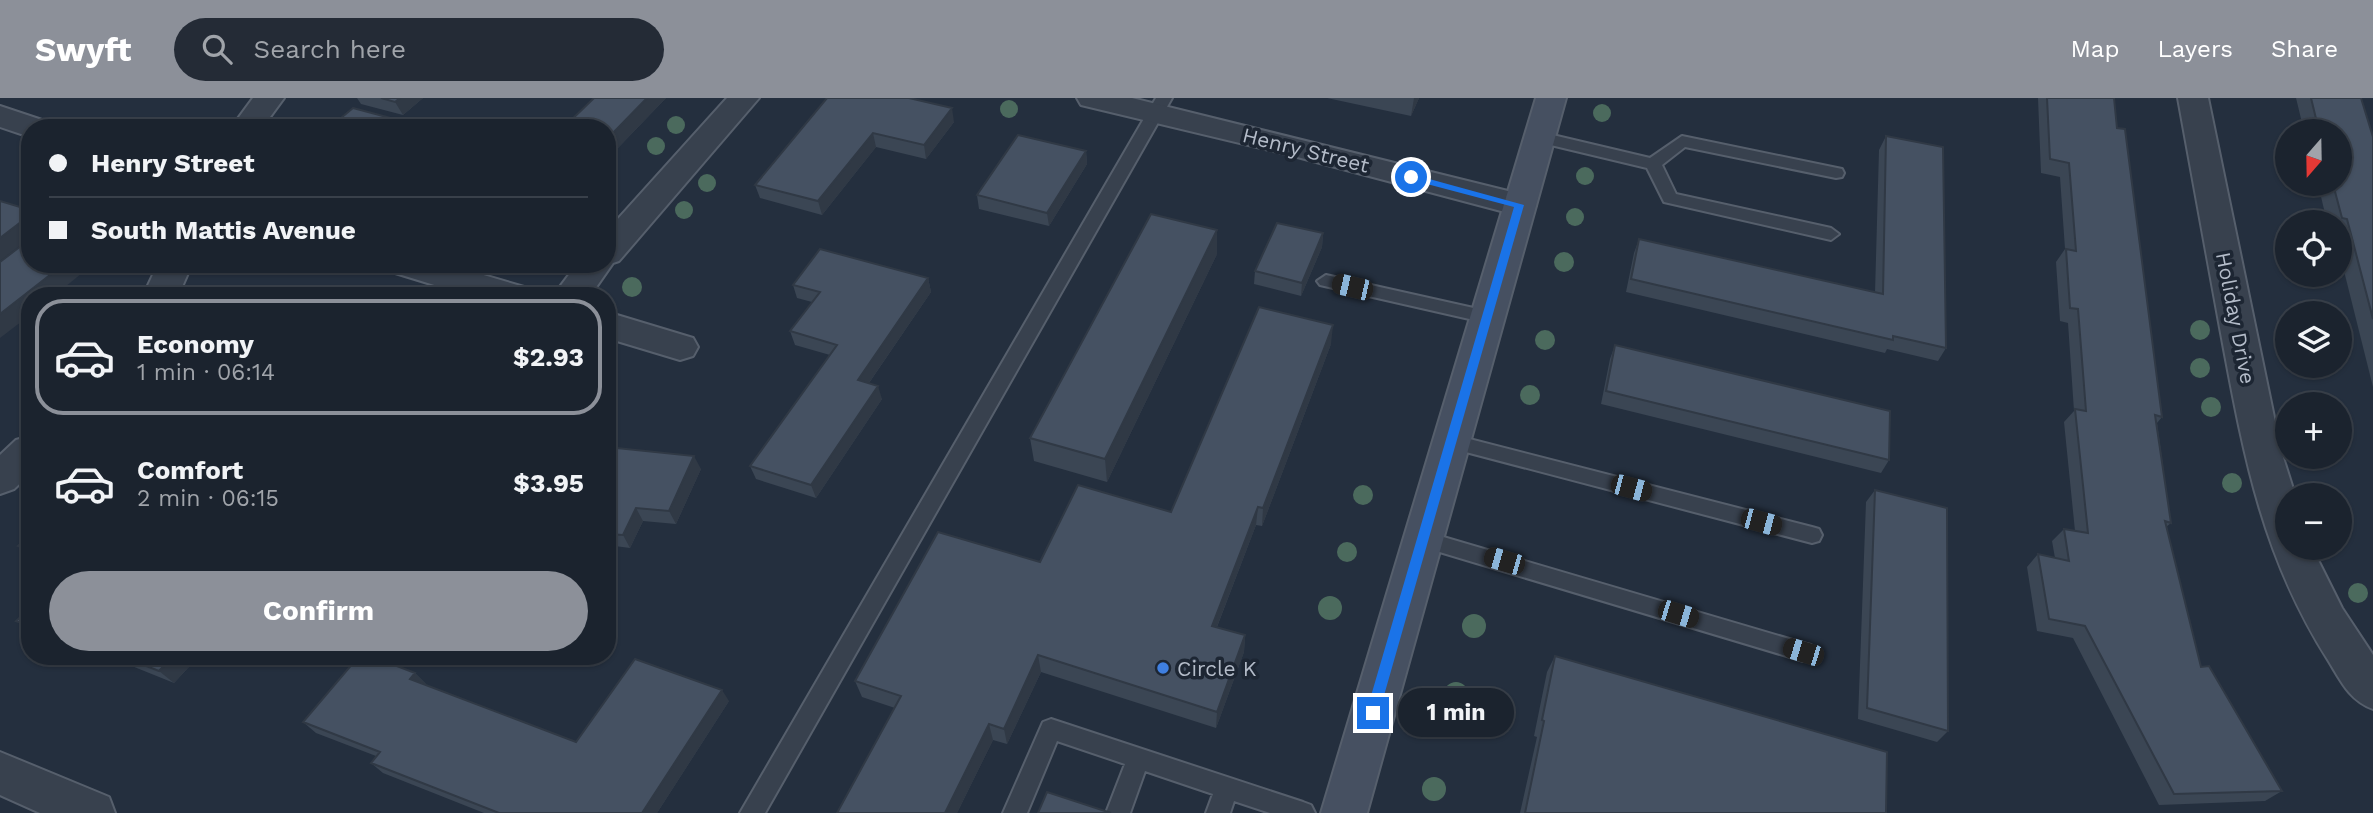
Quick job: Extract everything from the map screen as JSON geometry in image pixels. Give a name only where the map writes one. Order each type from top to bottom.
[{"type":"main road","points":[[1344,813],[1551,98]]},
{"type":"street","points":[[253,119],[269,98]]},
{"type":"street","points":[[616,243],[744,98]]},
{"type":"street","name":"Henry Street","points":[[1092,98],[1159,106],[1286,144],[1520,205]]},
{"type":"street","name":"Holiday Drive","points":[[2193,98],[2262,451],[2275,496]]},
{"type":"street","points":[[0,116],[21,123]]},
{"type":"street","points":[[434,273],[482,287]]},
{"type":"street","points":[[578,287],[589,273]]},
{"type":"street","points":[[616,327],[680,347]]},
{"type":"street","points":[[0,478],[21,460]]},
{"type":"street","points":[[2297,560],[2308,588],[2356,668],[2373,689]]},
{"type":"street","points":[[0,773],[92,813]]},
{"type":"lane","points":[[752,813],[1159,106]]},
{"type":"lane","points":[[1540,137],[1653,164],[1670,198],[1831,234]]},
{"type":"lane","points":[[1653,164],[1682,141],[1836,173]]},
{"type":"lane","points":[[1326,281],[1487,317]]},
{"type":"lane","points":[[1450,441],[1812,536]]},
{"type":"lane","points":[[1423,539],[1803,652]]},
{"type":"lane","points":[[1015,813],[1051,729],[1303,813]]},
{"type":"lane","points":[[1118,813],[1138,759]]},
{"type":"lane","points":[[1218,813],[1226,789]]},
{"type":"building","points":[[381,98],[400,98],[395,102]]},
{"type":"building","points":[[594,98],[647,98],[616,130],[616,119],[572,119]]},
{"type":"building","points":[[827,98],[909,98],[952,108],[924,145],[873,133],[818,201],[755,185]]},
{"type":"building","points":[[2047,98],[2114,98],[2117,128],[2125,129],[2162,417],[2155,415],[2171,523],[2165,521],[2201,667],[2209,666],[2282,791],[2174,794],[2085,626],[2049,619],[2038,554],[2069,561],[2064,529],[2088,533],[2075,409],[2086,411],[2078,309],[2070,308],[2066,249],[2076,251],[2069,163],[2050,159]]},
{"type":"building","points":[[2311,98],[2361,98],[2373,137],[2373,319],[2352,238],[2352,210],[2340,210],[2336,196],[2352,196],[2352,119],[2316,119]]},
{"type":"building","points":[[353,108],[394,119],[340,119]]},
{"type":"building","points":[[1018,135],[1086,151],[1047,213],[977,195]]},
{"type":"building","points":[[1886,136],[1943,147],[1946,348],[1893,336],[1893,340],[1631,279],[1639,239],[1883,294]]},
{"type":"building","points":[[0,201],[21,207],[21,222],[0,238]]},
{"type":"building","points":[[1151,214],[1217,230],[1105,459],[1030,438]]},
{"type":"building","points":[[1277,223],[1323,233],[1302,283],[1255,271]]},
{"type":"building","points":[[21,246],[21,273],[52,273],[35,287],[21,287],[21,298],[0,314],[0,262]]},
{"type":"building","points":[[820,249],[928,278],[858,380],[878,386],[811,485],[750,466],[837,345],[790,331],[820,292],[793,285]]},
{"type":"building","points":[[1259,307],[1333,325],[1263,508],[1258,507],[1212,626],[1245,635],[1217,712],[1038,655],[1004,729],[989,724],[945,813],[837,813],[901,696],[855,681],[938,532],[1040,562],[1078,485],[1171,512]]},
{"type":"building","points":[[1615,345],[1890,411],[1889,460],[1606,391]]},
{"type":"building","points":[[616,448],[694,456],[669,511],[636,508],[623,535],[616,535]]},
{"type":"building","points":[[1875,490],[1947,508],[1948,731],[1867,708]]},
{"type":"building","points":[[1555,656],[1887,752],[1886,813],[1525,813]]},
{"type":"building","points":[[635,659],[722,690],[642,813],[499,813],[371,763],[380,752],[303,722],[351,665],[394,665],[415,673],[410,679],[576,742]]},
{"type":"building","points":[[144,665],[165,665],[159,671]]},
{"type":"building","points":[[1047,792],[1111,813],[1038,813]]},
{"type":"place","name":"Circle K","points":[[1163,668]]},
{"type":"route","points":[[1373,713],[1520,205],[1411,177]]}]
